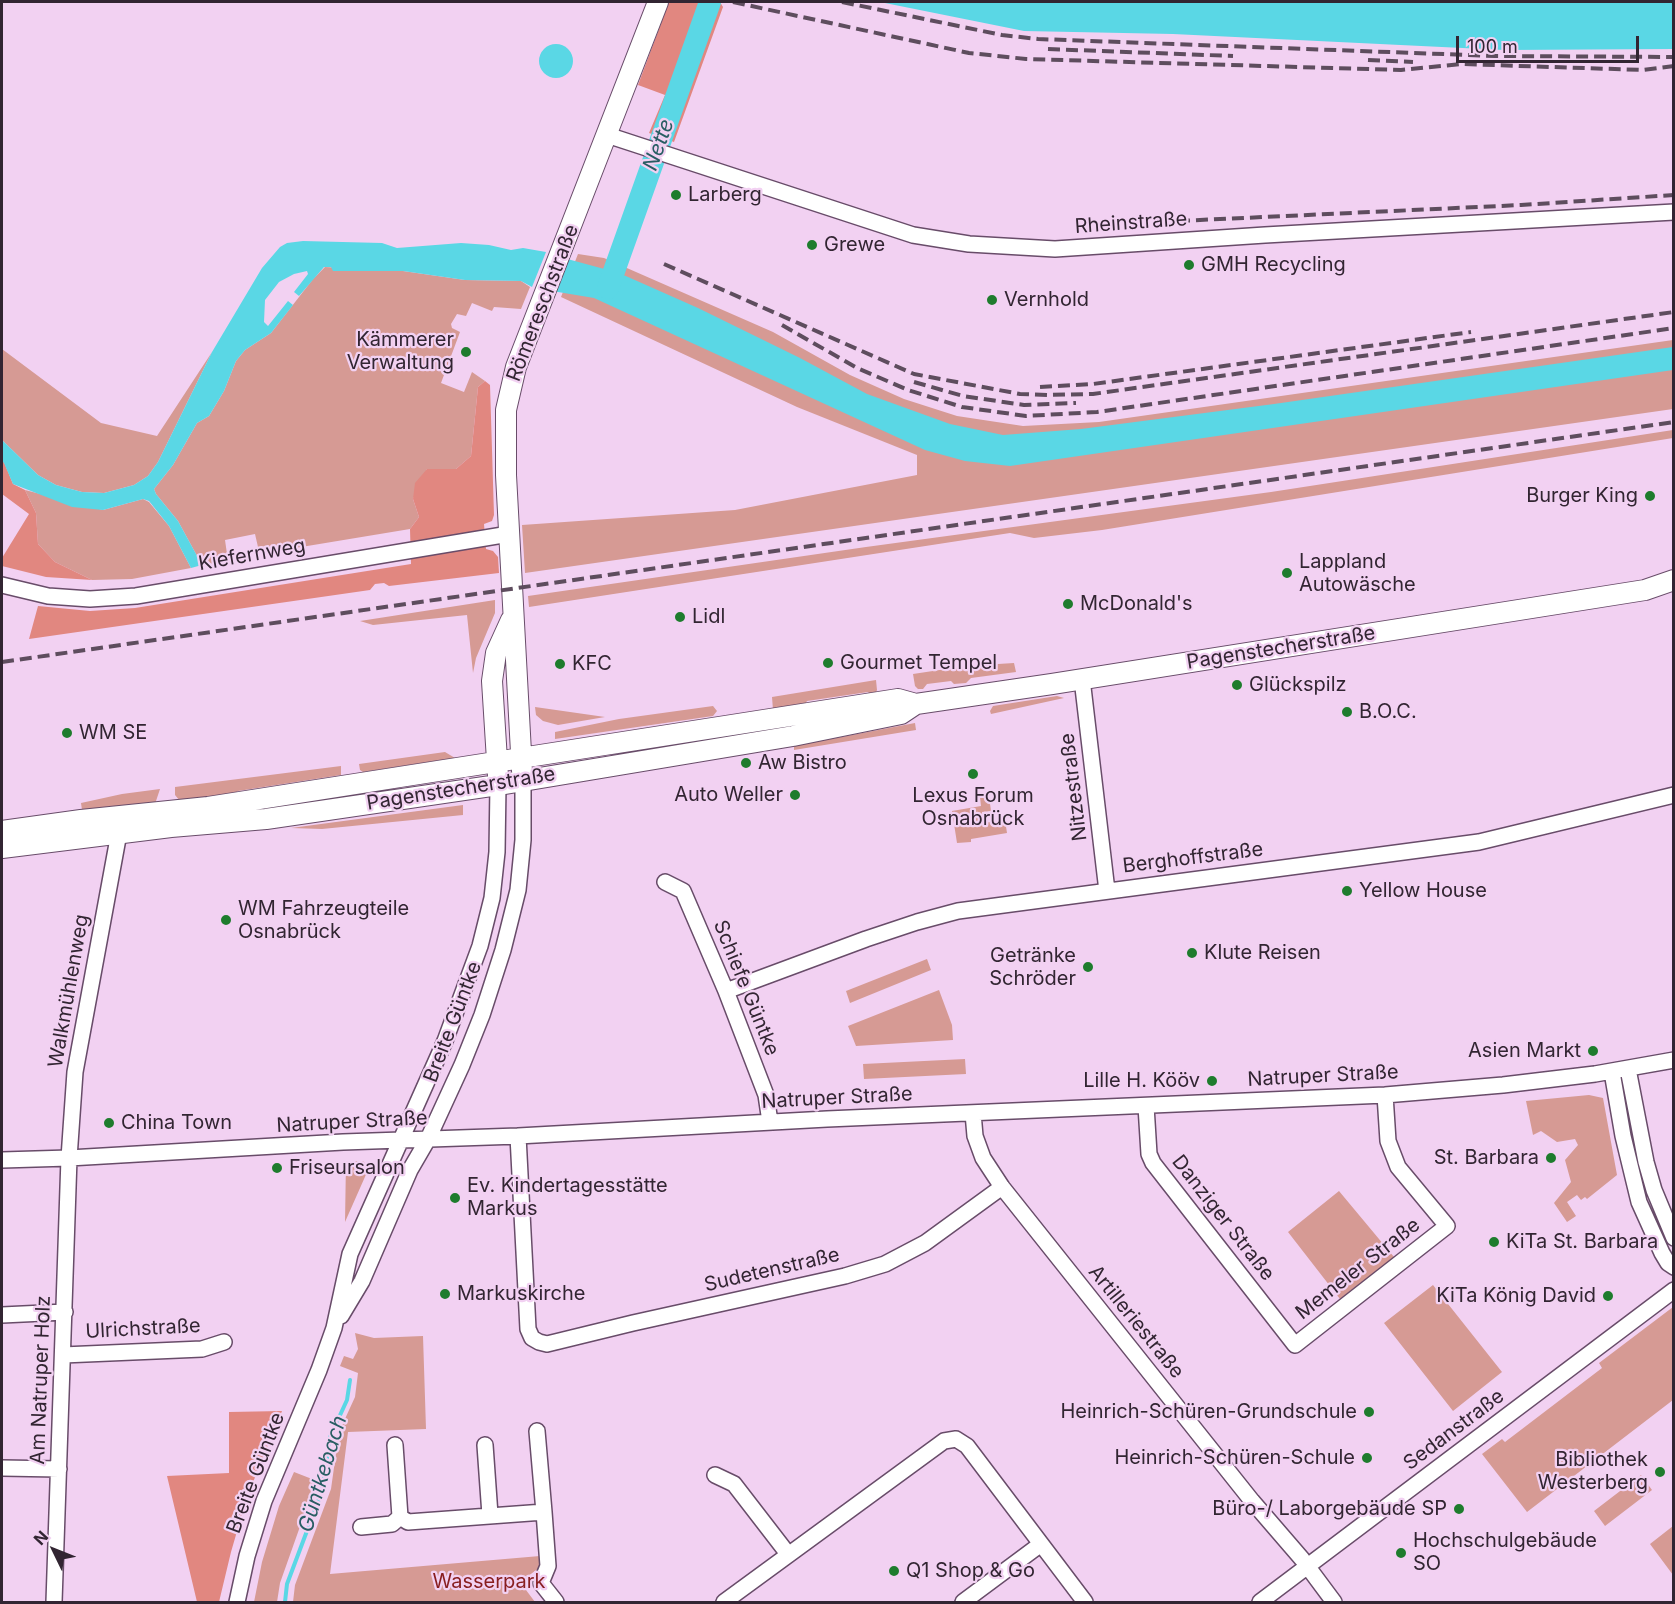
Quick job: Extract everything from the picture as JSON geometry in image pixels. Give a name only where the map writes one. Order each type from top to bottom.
[{"type":"main road","name":"Römereschstraße","points":[[523,780],[506,475],[506,410],[516,367],[658,2]]},
{"type":"main road","name":"Pagenstecherstraße","points":[[2,848],[208,807],[898,699],[916,704],[1083,679],[1645,590],[1674,580]]},
{"type":"main road","name":"Pagenstecherstraße","points":[[1645,590],[1674,595]]},
{"type":"main road","name":"Römereschstraße","points":[[498,785],[492,681],[496,653],[513,618]]},
{"type":"main road","name":"Pagenstecherstraße","points":[[2,831],[81,820],[122,825],[266,819],[498,785],[793,736],[901,714],[916,704]]},
{"type":"street","name":"Rheinstraße","points":[[607,135],[913,235],[969,244],[1055,249],[1674,212]]},
{"type":"street","name":"Kiefernweg","points":[[2,585],[48,596],[90,599],[135,596],[509,534]]},
{"type":"street","name":"Nitzestraße","points":[[1083,679],[1107,891]]},
{"type":"street","name":"Breite Güntke","points":[[334,1328],[362,1281],[410,1170],[428,1139],[482,1015],[503,950],[518,890],[521,868],[523,780]]},
{"type":"street","name":"Breite Güntke","points":[[237,1602],[247,1556],[264,1501],[319,1370],[334,1328],[350,1254],[445,1041],[480,946],[492,898],[498,785]]},
{"type":"street","name":"Berghoffstraße","points":[[726,991],[917,922],[977,908],[1479,842],[1674,795]]},
{"type":"street","name":"Walkmühlenweg","points":[[69,1158],[75,1072],[122,825]]},
{"type":"street","name":"Schiefe Güntke","points":[[665,882],[683,891],[726,991],[766,1095],[770,1122]]},
{"type":"street","name":"Natruper Straße","points":[[2,1160],[770,1122],[1385,1095],[1503,1085],[1612,1072],[1674,1060]]},
{"type":"street","points":[[1628,1069],[1646,1162],[1654,1190],[1674,1238]]},
{"type":"street","points":[[1612,1072],[1623,1136],[1640,1202],[1658,1244],[1668,1263],[1674,1267]]},
{"type":"street","name":"Memeler Straße","points":[[1295,1345],[1447,1226],[1398,1167],[1388,1141],[1385,1095]]},
{"type":"street","name":"Danziger Straße","points":[[1146,1106],[1149,1154],[1153,1163],[1295,1345]]},
{"type":"street","name":"Artilleriestraße","points":[[973,1113],[975,1136],[983,1158],[1002,1187],[1334,1602]]},
{"type":"street","name":"Sudetenstraße","points":[[518,1136],[528,1329],[532,1338],[547,1344],[845,1276],[885,1264],[925,1243],[1002,1187]]},
{"type":"street","name":"Am Natruper Holz","points":[[54,1602],[69,1158]]},
{"type":"street","name":"Sedanstraße","points":[[1260,1602],[1674,1290]]},
{"type":"street","points":[[2,1315],[65,1312]]},
{"type":"street","name":"Ulrichstraße","points":[[63,1355],[202,1349],[224,1342]]},
{"type":"street","points":[[537,1431],[548,1566],[541,1583],[556,1602]]},
{"type":"street","points":[[724,1602],[944,1441],[956,1439],[967,1446],[1085,1602]]},
{"type":"street","points":[[394,1445],[400,1517]]},
{"type":"street","points":[[485,1445],[490,1515]]},
{"type":"street","points":[[2,1468],[59,1469]]},
{"type":"street","points":[[715,1475],[734,1484],[788,1554]]},
{"type":"street","points":[[400,1517],[408,1522],[544,1512]]},
{"type":"street","points":[[361,1527],[392,1524],[400,1517]]},
{"type":"street","points":[[963,1602],[1041,1544]]},
{"type":"green space","points":[[578,254],[604,258],[773,332],[850,375],[904,399],[957,416],[1023,426],[1099,422],[1673,340],[1673,409],[525,573],[522,525],[735,510],[917,475],[917,455],[797,407],[561,297]]},
{"type":"green space","points":[[325,267],[403,271],[465,280],[521,281],[530,287],[521,309],[494,307],[492,311],[472,303],[466,316],[457,314],[451,324],[452,328],[460,332],[441,383],[464,392],[472,372],[485,381],[478,387],[471,456],[456,469],[427,469],[413,499],[419,517],[410,529],[265,553],[258,547],[255,534],[225,540],[228,561],[202,565],[178,521],[154,489],[173,465],[197,423],[209,416],[224,391],[236,361],[245,350],[271,333]]},
{"type":"green space","points":[[2,349],[101,423],[157,436],[212,352],[158,462],[148,476],[134,485],[104,493],[82,492],[56,485],[38,475],[2,440]]},
{"type":"green space","points":[[1673,430],[1673,438],[1102,530],[1034,538],[1010,533],[529,607],[528,596],[1271,492]]},
{"type":"green space","points":[[25,490],[103,510],[143,499],[149,502],[169,526],[191,568],[132,579],[92,580],[55,562],[38,544],[36,513]]},
{"type":"green space","points":[[495,600],[495,613],[476,658],[473,673],[467,615],[373,625],[360,621]]},
{"type":"green space","points":[[1014,663],[1016,672],[971,678],[966,683],[954,684],[951,681],[927,684],[923,689],[915,686],[913,674],[966,666]]},
{"type":"green space","points":[[876,680],[875,695],[868,692],[807,701],[804,706],[773,710],[772,697]]},
{"type":"green space","points":[[1057,696],[1064,698],[991,714],[990,711],[993,706]]},
{"type":"green space","points":[[713,706],[717,711],[713,716],[555,739],[555,732],[619,719]]},
{"type":"green space","points":[[535,707],[605,717],[558,725],[543,721],[536,715]]},
{"type":"green space","points":[[915,723],[916,730],[794,750],[794,746]]},
{"type":"green space","points":[[445,752],[455,758],[363,772],[360,770],[359,764]]},
{"type":"green space","points":[[341,766],[341,775],[238,791],[232,796],[180,801],[175,795],[175,787]]},
{"type":"green space","points":[[160,789],[155,804],[82,810],[81,803]]},
{"type":"green space","points":[[989,796],[991,811],[982,812],[983,823],[1005,820],[1007,833],[957,843],[952,811],[981,806],[980,797]]},
{"type":"green space","points":[[463,805],[463,815],[322,829],[291,828]]},
{"type":"green space","points":[[927,959],[931,970],[850,1003],[846,991]]},
{"type":"green space","points":[[939,990],[952,1025],[953,1040],[856,1046],[848,1026]]},
{"type":"green space","points":[[965,1059],[966,1074],[864,1079],[863,1064]]},
{"type":"green space","points":[[1589,1095],[1603,1098],[1617,1175],[1587,1199],[1585,1197],[1581,1200],[1577,1195],[1567,1202],[1576,1216],[1567,1222],[1554,1203],[1571,1182],[1565,1160],[1578,1145],[1575,1139],[1557,1142],[1541,1131],[1533,1135],[1526,1101]]},
{"type":"green space","points":[[346,1161],[363,1161],[368,1166],[368,1170],[345,1222]]},
{"type":"green space","points":[[1339,1191],[1394,1257],[1340,1299],[1288,1232]]},
{"type":"green space","points":[[1433,1285],[1502,1372],[1453,1411],[1384,1323]]},
{"type":"green space","points":[[1673,1307],[1673,1400],[1527,1512],[1482,1454],[1502,1439],[1505,1442],[1602,1368],[1599,1363]]},
{"type":"green space","name":"Wasserpark","points":[[355,1333],[374,1338],[423,1336],[426,1429],[348,1432],[330,1574],[540,1556],[539,1568],[520,1582],[535,1602],[293,1602],[295,1585],[331,1489],[339,1432],[355,1397],[358,1373],[340,1366],[344,1356],[353,1359],[358,1349]]},
{"type":"green space","points":[[294,1472],[312,1479],[314,1487],[280,1583],[277,1602],[254,1602],[262,1562],[279,1506]]},
{"type":"green space","points":[[1641,1475],[1652,1490],[1605,1526],[1594,1511]]},
{"type":"green space","points":[[1673,1526],[1673,1575],[1650,1544]]},
{"type":"shaded area","points":[[669,2],[720,2],[723,7],[674,142],[649,133],[665,95],[638,85]]},
{"type":"shaded area","points":[[485,381],[490,385],[494,515],[492,521],[484,524],[486,549],[493,551],[498,557],[499,573],[389,586],[384,583],[375,584],[370,590],[29,639],[38,606],[90,611],[135,608],[411,564],[410,529],[419,517],[413,499],[415,483],[427,469],[456,469],[471,456],[478,387]]},
{"type":"shaded area","points":[[2,461],[13,484],[25,490],[36,513],[38,544],[55,562],[92,580],[46,577],[2,566],[2,558],[29,514],[2,494]]},
{"type":"shaded area","points":[[282,1411],[247,1497],[219,1602],[197,1602],[167,1476],[229,1473],[229,1412]]},
{"type":"water","points":[[880,2],[1673,2],[1673,49],[1504,50],[1173,34],[1024,31]]},
{"type":"water","points":[[556,44],[568,49],[573,61],[568,73],[556,78],[544,73],[539,61],[544,49]]},
{"type":"water","points":[[303,241],[382,243],[397,248],[461,243],[546,252],[532,287],[521,281],[465,280],[403,271],[333,271],[331,267],[324,267],[299,296],[294,292],[308,274],[307,271],[294,274],[279,282],[265,300],[264,322],[268,326],[288,301],[293,305],[271,333],[245,350],[236,361],[224,391],[209,416],[197,423],[173,465],[154,489],[178,521],[202,565],[191,568],[169,526],[149,501],[143,499],[103,510],[72,507],[13,484],[2,461],[2,440],[38,475],[56,485],[82,492],[104,493],[134,485],[148,476],[158,462],[212,352],[262,268],[280,247],[287,243]]},
{"type":"water","points":[[560,257],[619,273],[698,308],[867,394],[950,424],[1003,435],[1081,429],[1274,404],[1673,347],[1673,370],[1010,466],[965,461],[925,450],[594,298],[546,290]]},
{"type":"waterway","name":"Nette","points":[[608,288],[710,2]]},
{"type":"waterway","name":"Güntkebach","points":[[285,1602],[287,1584],[322,1491],[330,1437],[347,1400],[350,1380]]},
{"type":"railway","points":[[733,2],[969,53],[1026,59],[1401,70],[1461,64],[1643,70],[1674,66]]},
{"type":"railway","points":[[842,2],[1002,35],[1038,39],[1495,56],[1674,57]]},
{"type":"railway","points":[[1048,49],[1233,56]]},
{"type":"railway","points":[[1368,60],[1413,62]]},
{"type":"railway","points":[[1178,221],[1521,205],[1674,195]]},
{"type":"railway","points":[[664,264],[914,374],[1020,394],[1093,394],[1674,312]]},
{"type":"railway","points":[[782,325],[857,368],[908,390],[962,407],[1026,416],[1097,412],[1674,328]]},
{"type":"railway","points":[[1040,387],[1093,384],[1471,332]]},
{"type":"railway","points":[[914,382],[963,396],[1024,405],[1076,403]]},
{"type":"railway","points":[[2,662],[1674,422]]},
{"type":"place","name":"Larberg","points":[[676,195]]},
{"type":"place","name":"Grewe","points":[[812,245]]},
{"type":"place","name":"GMH Recycling","points":[[1189,265]]},
{"type":"place","name":"Vernhold","points":[[992,300]]},
{"type":"place","name":"Kämmerer Verwaltung","points":[[466,352]]},
{"type":"place","name":"Burger King","points":[[1650,496]]},
{"type":"place","name":"Lappland Autowäsche","points":[[1287,573]]},
{"type":"place","name":"McDonald's","points":[[1068,604]]},
{"type":"place","name":"Lidl","points":[[680,617]]},
{"type":"place","name":"Gourmet Tempel","points":[[828,663]]},
{"type":"place","name":"KFC","points":[[560,664]]},
{"type":"place","name":"Glückspilz","points":[[1237,685]]},
{"type":"place","name":"B.O.C.","points":[[1347,712]]},
{"type":"place","name":"WM SE","points":[[67,733]]},
{"type":"place","name":"Aw Bistro","points":[[746,763]]},
{"type":"place","name":"Lexus Forum Osnabrück","points":[[973,774]]},
{"type":"place","name":"Auto Weller","points":[[795,795]]},
{"type":"place","name":"Yellow House","points":[[1347,891]]},
{"type":"place","name":"WM Fahrzeugteile Osnabrück","points":[[226,920]]},
{"type":"place","name":"Klute Reisen","points":[[1192,953]]},
{"type":"place","name":"Getränke Schröder","points":[[1088,967]]},
{"type":"place","name":"Asien Markt","points":[[1593,1051]]},
{"type":"place","name":"Lille H. Kööv","points":[[1212,1081]]},
{"type":"place","name":"China Town","points":[[109,1123]]},
{"type":"place","name":"St. Barbara","points":[[1551,1158]]},
{"type":"place","name":"Friseursalon","points":[[277,1168]]},
{"type":"place","name":"Ev. Kindertagesstätte Markus","points":[[455,1198]]},
{"type":"place","name":"KiTa St. Barbara","points":[[1494,1242]]},
{"type":"place","name":"Markuskirche","points":[[445,1294]]},
{"type":"place","name":"KiTa König David","points":[[1608,1296]]},
{"type":"place","name":"Heinrich-Schüren-Grundschule","points":[[1369,1412]]},
{"type":"place","name":"Heinrich-Schüren-Schule","points":[[1367,1458]]},
{"type":"place","name":"Bibliothek Westerberg","points":[[1660,1472]]},
{"type":"place","name":"Büro-/ Laborgebäude SP","points":[[1459,1509]]},
{"type":"place","name":"Hochschulgebäude SO","points":[[1401,1553]]},
{"type":"place","name":"Q1 Shop & Go","points":[[894,1571]]}]
